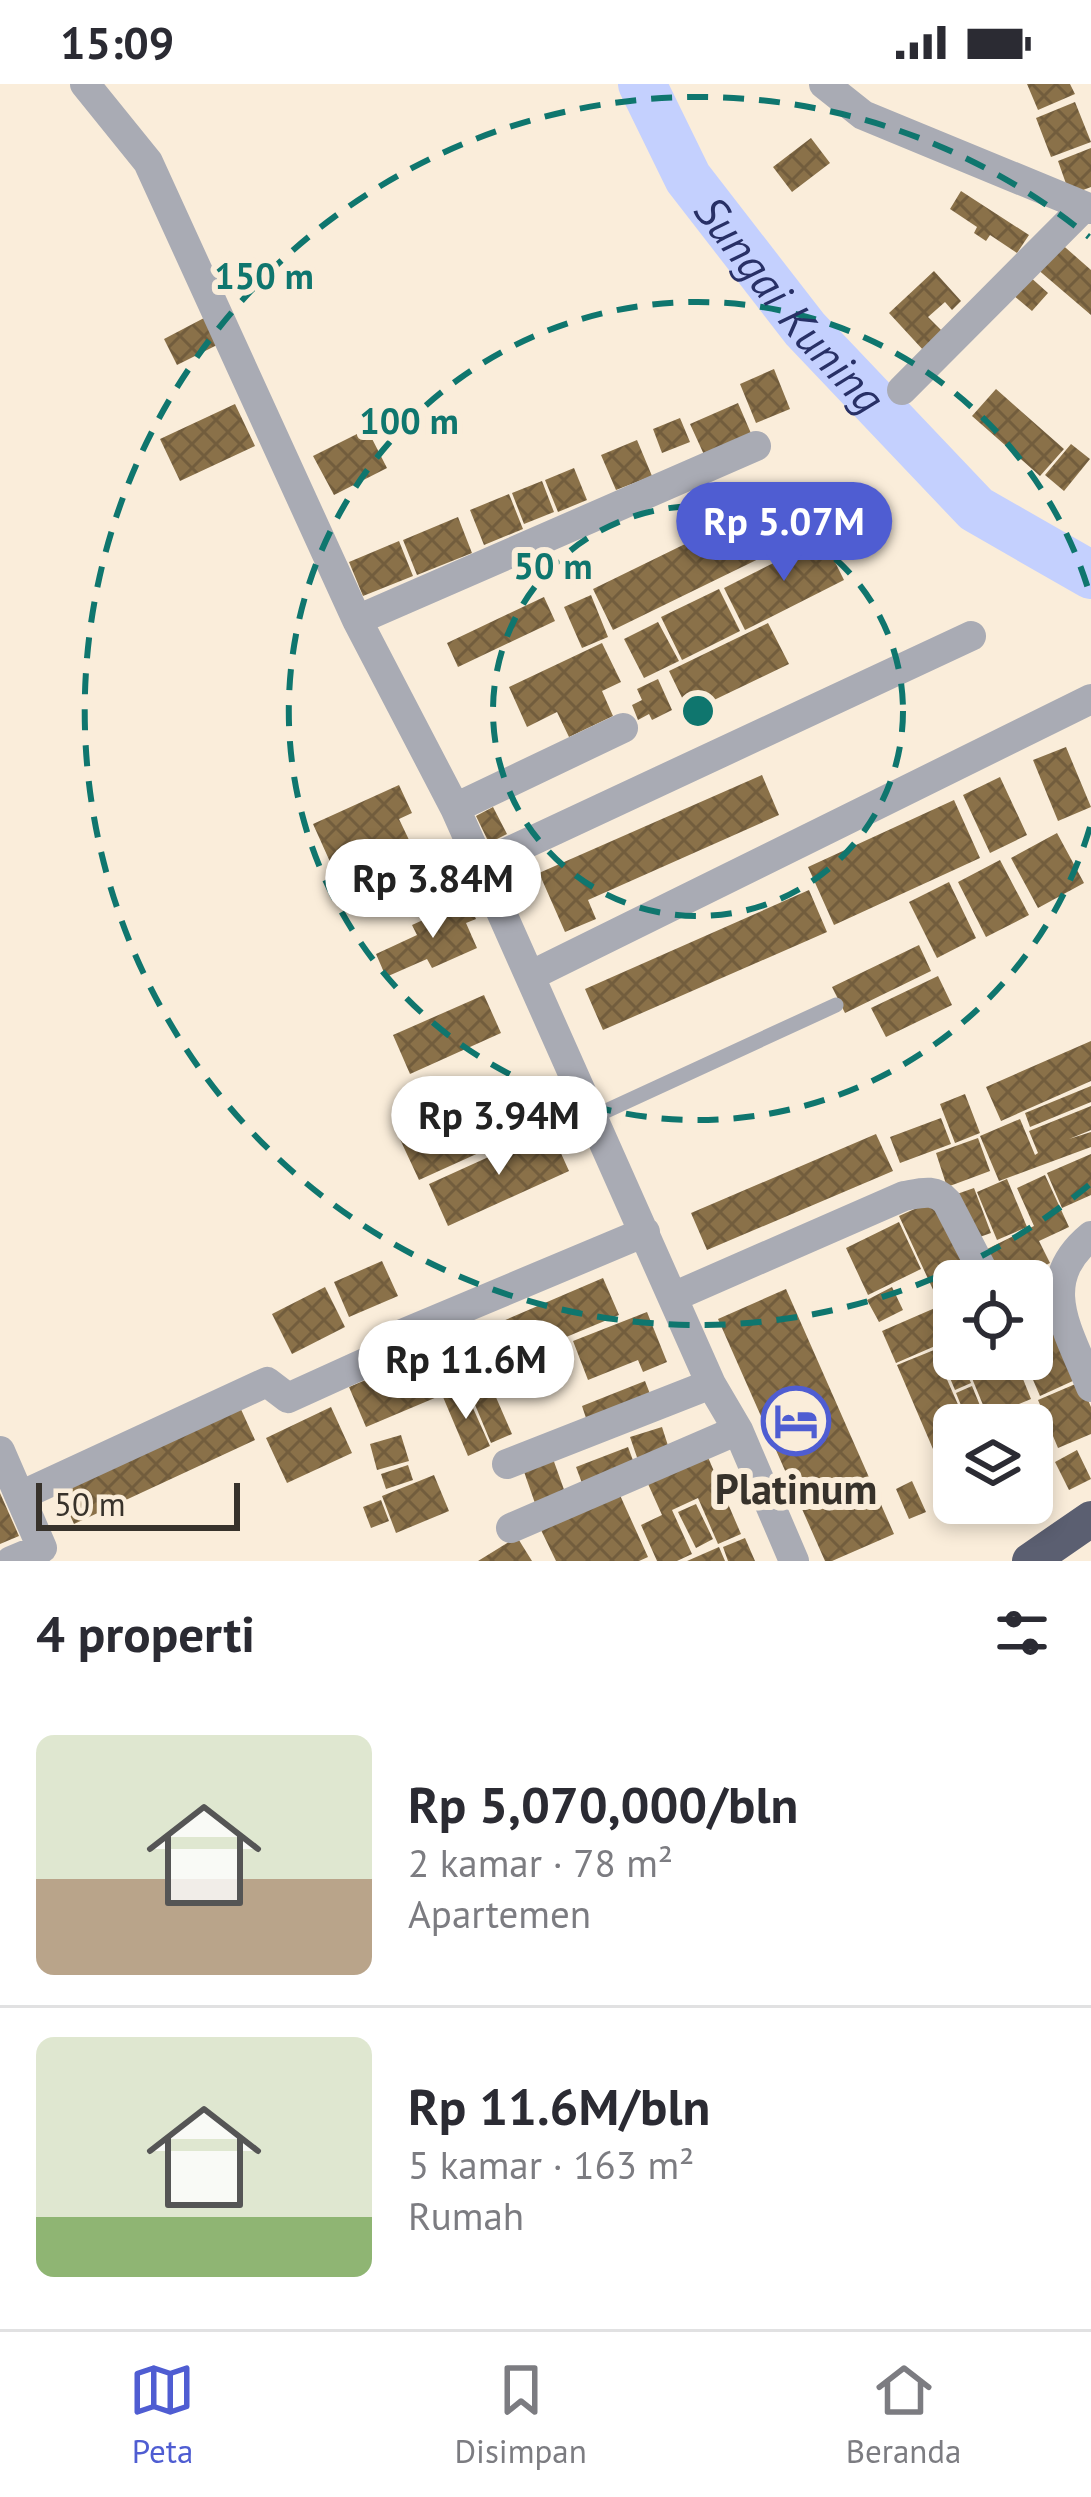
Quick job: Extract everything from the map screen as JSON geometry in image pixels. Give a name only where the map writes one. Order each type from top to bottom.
[{"type":"highway","points":[[1030,1561],[1091,1519]]},
{"type":"street","points":[[85,84],[148,162],[357,620],[455,808],[794,1561]]},
{"type":"street","points":[[824,84],[862,115],[1087,208],[902,390]]},
{"type":"street","points":[[357,620],[756,446]]},
{"type":"street","points":[[480,865],[971,635]]},
{"type":"street","points":[[530,976],[1091,699]]},
{"type":"street","points":[[455,808],[623,728]]},
{"type":"street","points":[[673,1297],[904,1196],[927,1192],[940,1194],[947,1202],[977,1260]]},
{"type":"street","points":[[20,1496],[266,1382],[288,1398],[385,1354],[390,1340],[644,1232]]},
{"type":"street","points":[[1091,1236],[1069,1258],[1057,1299],[1091,1388]]},
{"type":"street","points":[[507,1463],[711,1384]]},
{"type":"street","points":[[511,1528],[738,1430]]},
{"type":"street","points":[[0,1451],[42,1548],[11,1561]]},
{"type":"lane","points":[[592,1117],[836,1005]]},
{"type":"building","points":[[1027,84],[1070,84],[1075,94],[1038,110]]},
{"type":"building","points":[[1075,102],[1091,142],[1051,157],[1036,118]]},
{"type":"building","points":[[811,138],[830,163],[792,192],[773,167]]},
{"type":"building","points":[[1091,148],[1091,187],[1070,195],[1058,161]]},
{"type":"building","points":[[961,191],[1029,235],[1017,253],[990,235],[986,241],[974,233],[977,227],[950,209]]},
{"type":"building","points":[[1058,241],[1091,270],[1091,315],[1036,268]]},
{"type":"building","points":[[934,271],[961,301],[952,310],[945,302],[928,317],[944,333],[924,351],[889,313]]},
{"type":"building","points":[[1029,276],[1048,293],[1032,311],[1013,295]]},
{"type":"building","points":[[204,318],[217,345],[177,365],[164,339]]},
{"type":"building","points":[[774,369],[790,409],[756,423],[740,384]]},
{"type":"building","points":[[996,389],[1064,449],[1040,476],[972,416]]},
{"type":"building","points":[[738,403],[753,438],[706,459],[690,424]]},
{"type":"building","points":[[235,404],[255,446],[180,481],[160,439]]},
{"type":"building","points":[[680,418],[690,442],[662,453],[653,429]]},
{"type":"building","points":[[367,429],[387,468],[334,495],[313,456]]},
{"type":"building","points":[[637,440],[652,476],[616,490],[601,455]]},
{"type":"building","points":[[1071,444],[1090,459],[1064,491],[1045,475]]},
{"type":"building","points":[[574,468],[587,500],[558,512],[545,480]]},
{"type":"building","points":[[542,481],[554,512],[524,524],[512,493]]},
{"type":"building","points":[[812,482],[832,523],[613,630],[593,589]]},
{"type":"building","points":[[509,494],[523,529],[484,545],[470,510]]},
{"type":"building","points":[[458,517],[472,553],[417,575],[403,540]]},
{"type":"building","points":[[823,538],[844,580],[745,630],[724,588]]},
{"type":"building","points":[[399,541],[413,576],[363,596],[349,562]]},
{"type":"building","points":[[719,589],[740,631],[682,660],[661,617]]},
{"type":"building","points":[[591,595],[608,637],[582,648],[564,607]]},
{"type":"building","points":[[544,597],[555,621],[458,667],[447,643]]},
{"type":"building","points":[[658,622],[679,661],[644,678],[624,639]]},
{"type":"building","points":[[768,623],[789,664],[689,712],[669,671]]},
{"type":"building","points":[[602,643],[621,682],[602,691],[613,716],[569,737],[557,712],[527,727],[509,687]]},
{"type":"building","points":[[658,679],[672,710],[652,720],[649,714],[638,720],[632,705],[642,700],[637,689]]},
{"type":"building","points":[[1066,747],[1091,807],[1058,821],[1033,760]]},
{"type":"building","points":[[762,775],[779,815],[588,900],[596,919],[565,932],[539,873]]},
{"type":"building","points":[[1000,777],[1027,835],[990,853],[963,795]]},
{"type":"building","points":[[399,785],[412,813],[399,819],[410,842],[336,875],[313,824]]},
{"type":"building","points":[[954,800],[980,858],[834,925],[808,867]]},
{"type":"building","points":[[493,807],[507,834],[489,843],[476,816]]},
{"type":"building","points":[[1057,833],[1084,883],[1038,908],[1011,858]]},
{"type":"building","points":[[1000,860],[1029,915],[986,937],[958,882]]},
{"type":"building","points":[[949,882],[976,938],[937,958],[909,902]]},
{"type":"building","points":[[809,890],[827,932],[603,1030],[585,989]]},
{"type":"building","points":[[467,900],[476,919],[466,923],[477,948],[432,968],[427,959],[386,977],[376,954],[417,935],[412,925]]},
{"type":"building","points":[[919,945],[931,971],[845,1013],[832,987]]},
{"type":"building","points":[[938,976],[952,1005],[886,1037],[871,1008]]},
{"type":"building","points":[[484,995],[501,1033],[410,1074],[393,1035]]},
{"type":"building","points":[[1091,1041],[1091,1081],[1001,1121],[986,1087]]},
{"type":"building","points":[[520,1082],[540,1125],[419,1180],[399,1137]]},
{"type":"building","points":[[1091,1086],[1091,1102],[1030,1127],[1025,1113]]},
{"type":"building","points":[[965,1094],[980,1133],[955,1143],[940,1104]]},
{"type":"building","points":[[1091,1106],[1091,1130],[1069,1139],[1091,1132],[1091,1147],[999,1181],[980,1136],[1020,1119],[1035,1155],[1029,1131]]},
{"type":"building","points":[[941,1118],[951,1144],[900,1163],[890,1137]]},
{"type":"building","points":[[550,1129],[569,1171],[448,1226],[429,1184]]},
{"type":"building","points":[[876,1134],[893,1171],[707,1250],[691,1213]]},
{"type":"building","points":[[978,1138],[990,1171],[947,1187],[936,1153]]},
{"type":"building","points":[[1091,1154],[1091,1195],[1062,1208],[1047,1173]]},
{"type":"building","points":[[1045,1175],[1069,1227],[1039,1241],[1048,1260],[982,1260],[979,1253],[1034,1226],[1017,1188]]},
{"type":"building","points":[[1007,1179],[1027,1227],[997,1240],[977,1192]]},
{"type":"building","points":[[974,1188],[991,1233],[974,1239],[957,1194]]},
{"type":"building","points":[[939,1198],[967,1260],[933,1260],[933,1290],[899,1216]]},
{"type":"building","points":[[899,1222],[921,1269],[868,1295],[846,1248]]},
{"type":"building","points":[[382,1261],[398,1296],[349,1317],[334,1282]]},
{"type":"building","points":[[603,1278],[619,1315],[511,1360],[496,1324]]},
{"type":"building","points":[[325,1287],[345,1327],[292,1354],[272,1314]]},
{"type":"building","points":[[892,1287],[903,1310],[879,1322],[867,1300]]},
{"type":"building","points":[[786,1289],[894,1534],[832,1561],[825,1561],[718,1319]]},
{"type":"building","points":[[933,1309],[933,1347],[896,1363],[882,1331]]},
{"type":"building","points":[[647,1312],[667,1362],[643,1372],[638,1360],[588,1380],[573,1341]]},
{"type":"building","points":[[494,1330],[507,1362],[486,1371],[473,1339]]},
{"type":"building","points":[[1053,1331],[1075,1380],[1040,1396],[1033,1380],[1053,1380]]},
{"type":"building","points":[[470,1338],[485,1377],[441,1395],[425,1356]]},
{"type":"building","points":[[933,1350],[933,1380],[947,1380],[958,1404],[933,1404],[933,1449],[897,1365]]},
{"type":"building","points":[[421,1357],[437,1397],[366,1427],[349,1387]]},
{"type":"building","points":[[488,1379],[512,1434],[491,1443],[468,1388]]},
{"type":"building","points":[[951,1380],[970,1380],[971,1383],[955,1390]]},
{"type":"building","points":[[973,1380],[1023,1380],[1031,1399],[1019,1404],[983,1404]]},
{"type":"building","points":[[645,1381],[652,1399],[588,1424],[582,1406]]},
{"type":"building","points":[[1080,1382],[1091,1407],[1091,1434],[1058,1448],[1053,1436],[1053,1404],[1038,1400]]},
{"type":"building","points":[[972,1386],[979,1404],[960,1404],[956,1393]]},
{"type":"building","points":[[464,1388],[490,1446],[468,1456],[443,1397]]},
{"type":"building","points":[[239,1405],[255,1440],[74,1524],[58,1489]]},
{"type":"building","points":[[331,1407],[352,1453],[287,1483],[266,1438]]},
{"type":"building","points":[[662,1427],[671,1455],[640,1466],[630,1437]]},
{"type":"building","points":[[401,1435],[409,1461],[377,1470],[370,1444]]},
{"type":"building","points":[[628,1447],[637,1471],[585,1491],[576,1467]]},
{"type":"building","points":[[704,1448],[741,1534],[718,1544],[698,1498],[672,1510],[692,1554],[677,1561],[657,1561],[641,1525],[662,1515],[644,1475]]},
{"type":"building","points":[[1077,1450],[1091,1479],[1069,1490],[1055,1462]]},
{"type":"building","points":[[552,1456],[567,1498],[537,1509],[522,1466]]},
{"type":"building","points":[[408,1465],[413,1480],[386,1489],[381,1474]]},
{"type":"building","points":[[434,1475],[449,1511],[396,1533],[382,1496]]},
{"type":"building","points":[[912,1481],[926,1512],[909,1519],[896,1489]]},
{"type":"building","points":[[0,1493],[19,1536],[0,1544]]},
{"type":"building","points":[[619,1493],[648,1557],[639,1561],[556,1561],[541,1530]]},
{"type":"building","points":[[381,1500],[389,1521],[371,1528],[363,1507]]},
{"type":"building","points":[[696,1504],[713,1539],[696,1548],[678,1512]]},
{"type":"building","points":[[517,1537],[532,1561],[478,1561]]},
{"type":"building","points":[[745,1538],[755,1561],[728,1561],[723,1547]]},
{"type":"building","points":[[719,1547],[725,1561],[687,1561]]},
{"type":"waterway","name":"Sungai Kuning","points":[[642,84],[688,178],[805,329],[976,509],[1091,575]]},
{"type":"place","name":"Platinum","points":[[796,1421]]}]
